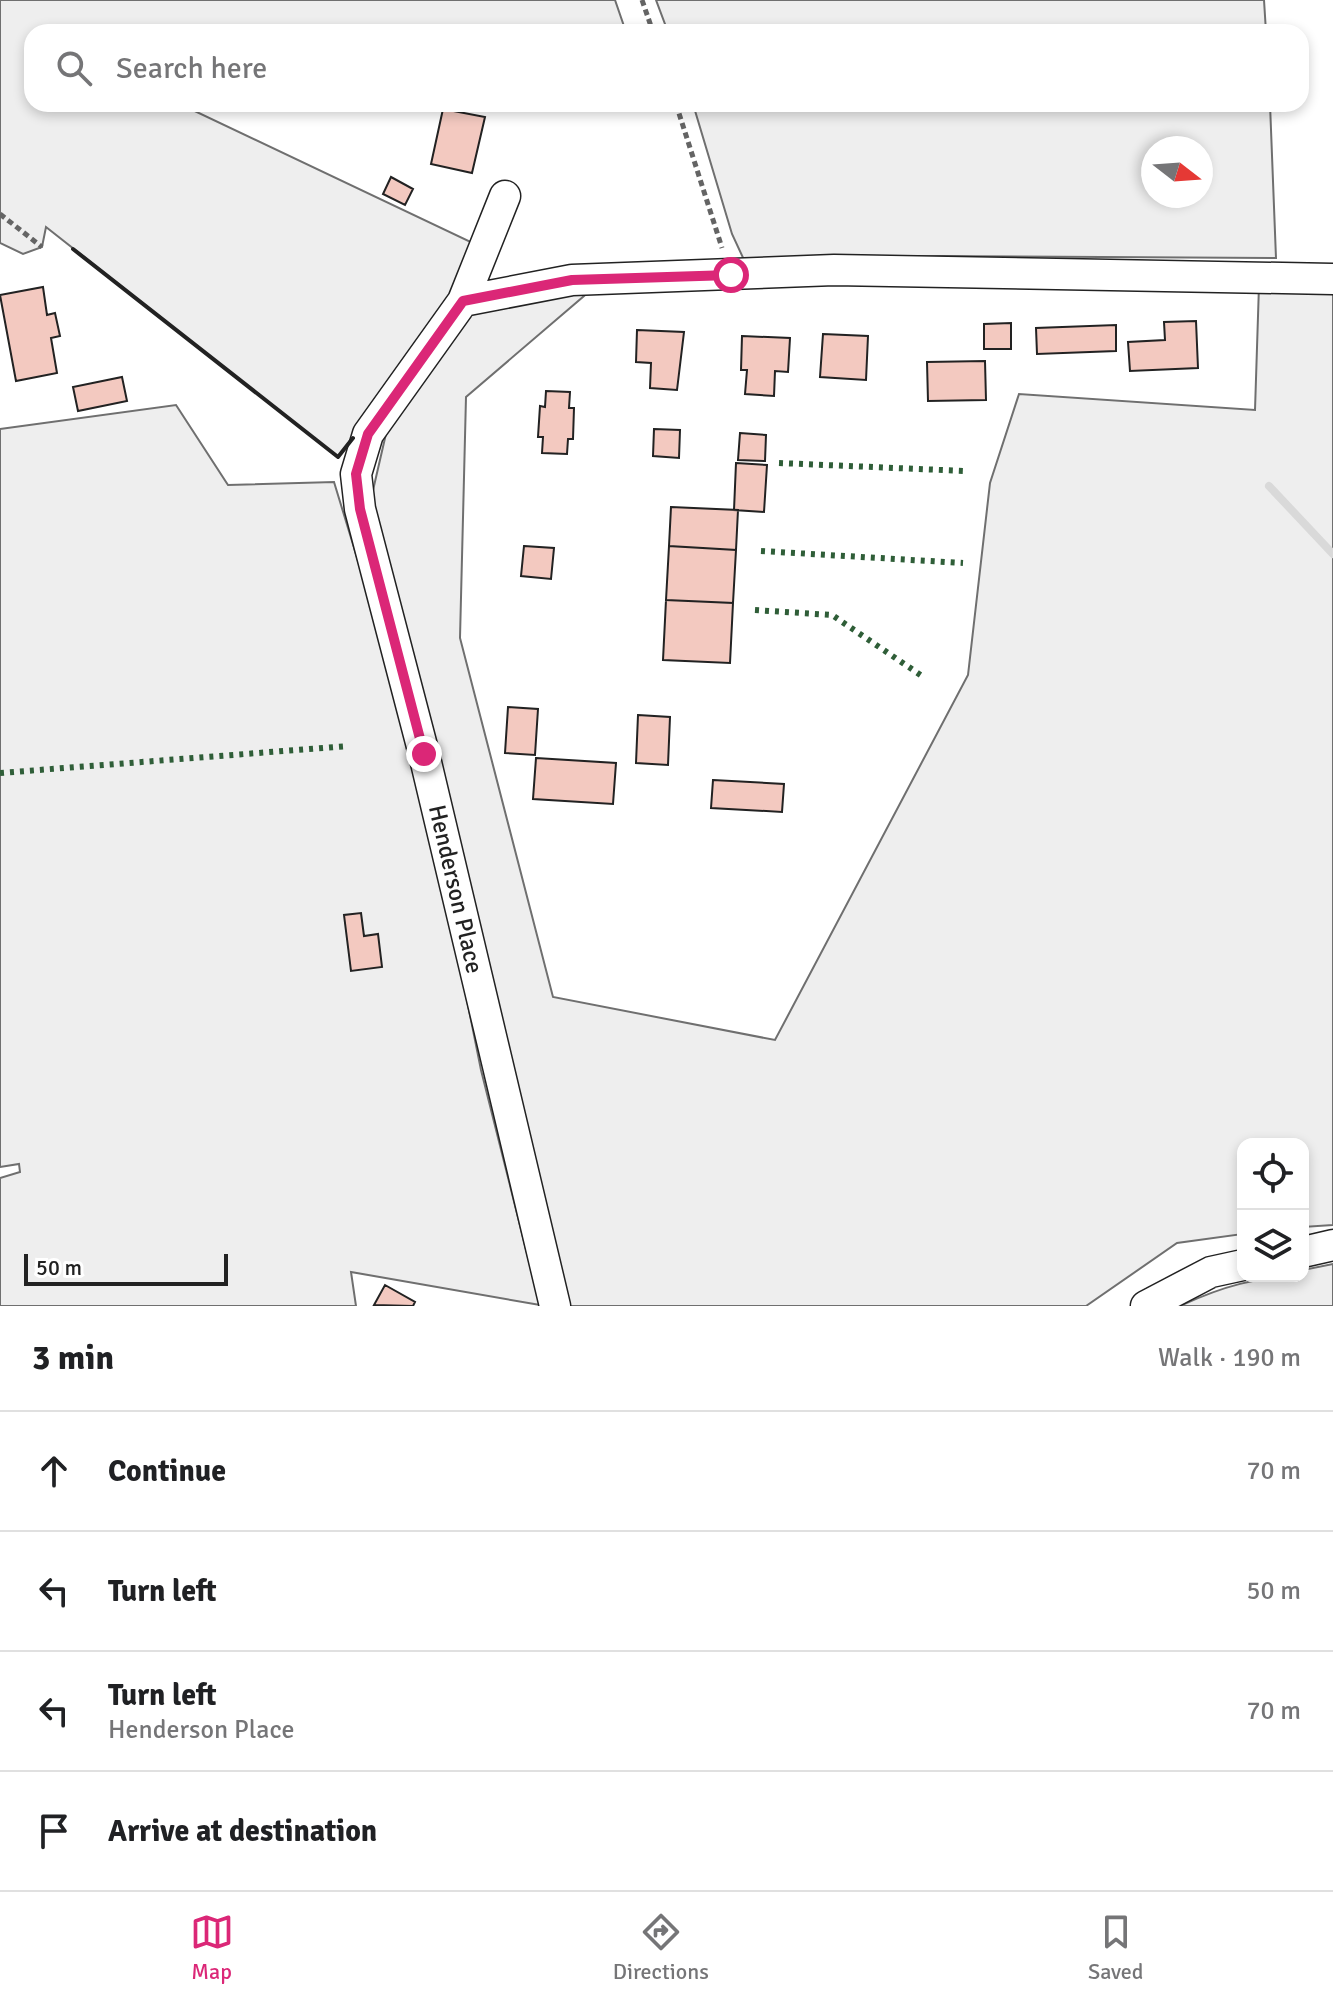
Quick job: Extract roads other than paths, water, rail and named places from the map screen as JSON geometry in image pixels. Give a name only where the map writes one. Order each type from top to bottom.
[{"type":"street","points":[[463,301],[505,196]]},
{"type":"street","points":[[463,301],[572,280],[834,270],[1333,279]]},
{"type":"street","name":"Henderson Place","points":[[463,301],[368,434],[356,474],[360,509],[424,754],[555,1306]]},
{"type":"street","points":[[1309,1251],[1333,1245]]},
{"type":"street","points":[[1146,1306],[1211,1272],[1237,1266]]},
{"type":"waterway","points":[[1269,486],[1333,554]]}]
